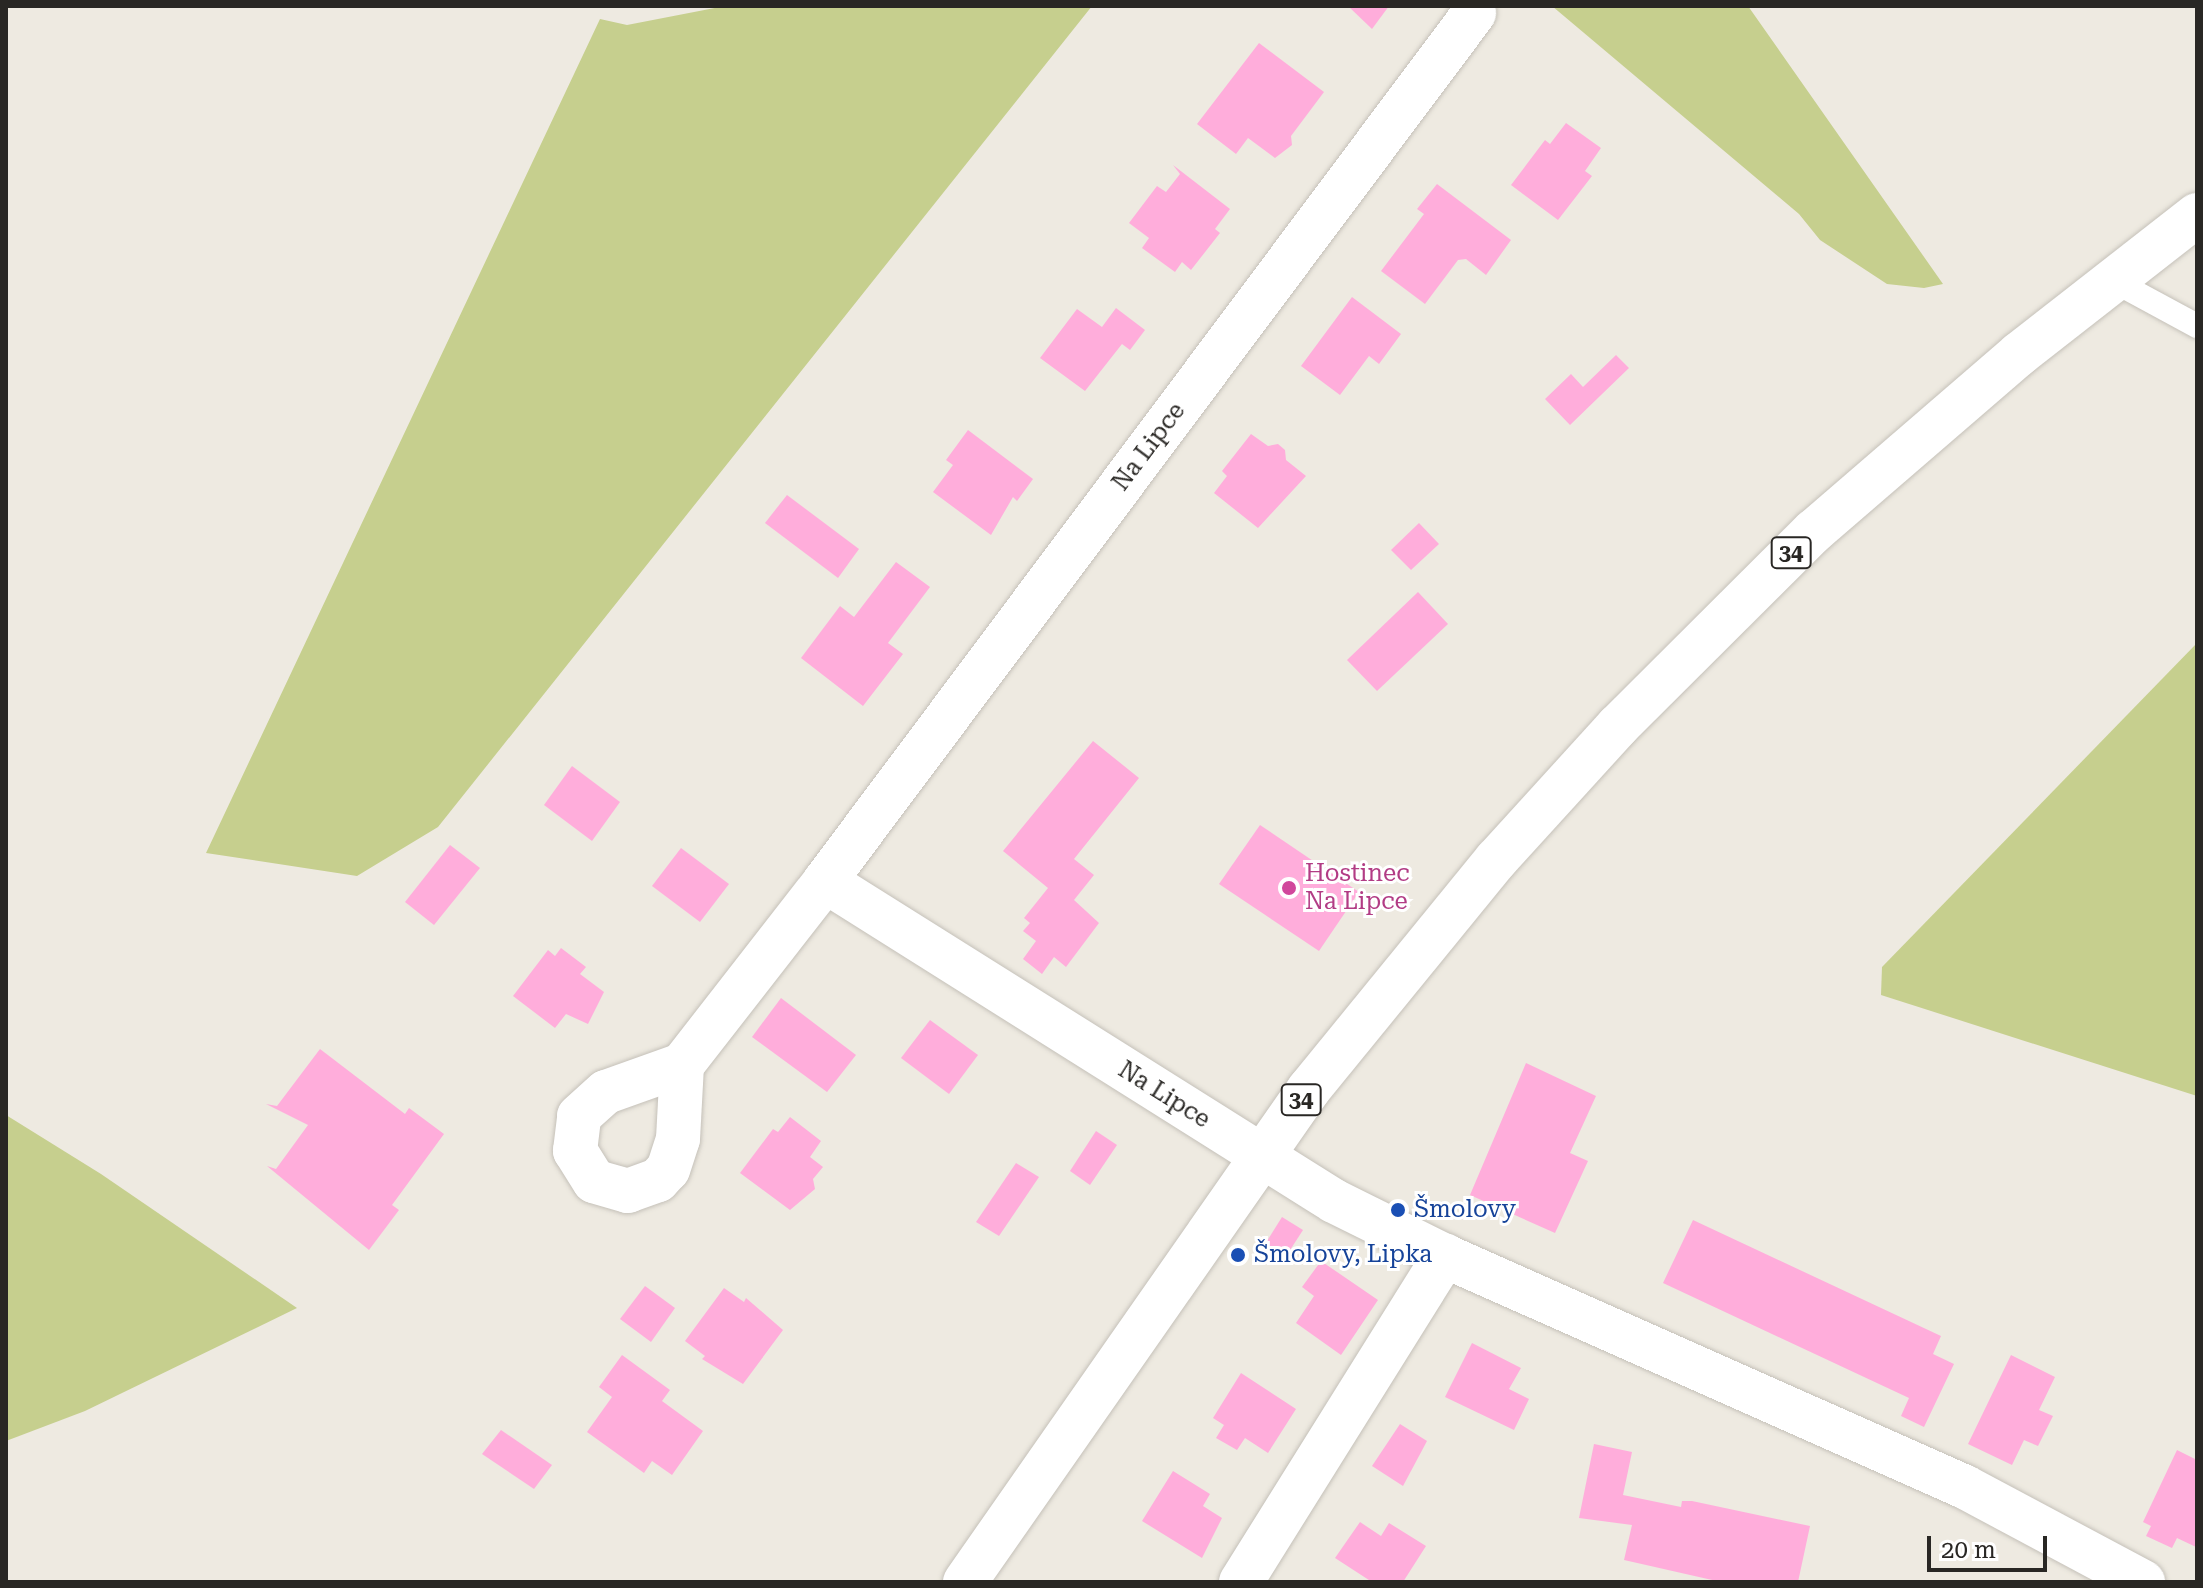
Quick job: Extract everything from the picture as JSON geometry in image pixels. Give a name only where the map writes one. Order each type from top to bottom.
[{"type":"street","name":"Na Lipce","points":[[682,1065],[825,881],[1474,13]]},
{"type":"street","name":"34","points":[[965,1582],[1259,1157],[1438,928],[1618,726],[1897,456],[2112,280],[2197,215]]},
{"type":"street","name":"Na Lipce","points":[[825,881],[1259,1157],[1445,1256],[1965,1487],[2143,1582]]},
{"type":"street","points":[[1241,1582],[1445,1256]]},
{"type":"lane","points":[[2112,280],[2197,326]]},
{"type":"green space","points":[[725,6],[1092,6],[438,827],[357,876],[206,853],[600,19],[627,25]]},
{"type":"green space","points":[[1552,6],[1748,6],[1943,284],[1924,288],[1887,284],[1820,240],[1799,214]]},
{"type":"green space","points":[[2197,643],[2197,1096],[1881,995],[1882,967]]},
{"type":"green space","points":[[6,1115],[101,1174],[297,1308],[85,1411],[6,1441]]},
{"type":"building","points":[[1348,6],[1389,6],[1372,29]]},
{"type":"building","points":[[1259,43],[1324,92],[1291,136],[1292,145],[1275,158],[1248,138],[1236,154],[1197,124]]},
{"type":"building","points":[[1566,123],[1601,148],[1585,171],[1592,176],[1558,220],[1511,185],[1545,140],[1550,144]]},
{"type":"building","points":[[1173,165],[1230,209],[1215,229],[1220,233],[1191,270],[1182,262],[1175,272],[1142,248],[1149,238],[1129,223],[1157,186],[1166,192],[1180,174]]},
{"type":"building","points":[[1437,184],[1511,240],[1486,275],[1466,259],[1458,260],[1425,304],[1381,271],[1424,214],[1417,209]]},
{"type":"building","points":[[1352,297],[1401,334],[1379,364],[1369,356],[1340,395],[1301,366]]},
{"type":"building","points":[[1116,308],[1145,330],[1130,350],[1122,344],[1085,391],[1040,358],[1077,309],[1102,327]]},
{"type":"building","points":[[1616,355],[1629,368],[1570,425],[1545,399],[1571,374],[1583,387]]},
{"type":"building","points":[[968,430],[1033,479],[1017,501],[1013,497],[991,535],[933,492],[953,465],[946,460]]},
{"type":"building","points":[[1251,434],[1268,446],[1278,444],[1285,450],[1286,460],[1306,476],[1258,528],[1214,493],[1227,476],[1222,471]]},
{"type":"building","points":[[787,495],[859,549],[838,578],[765,523]]},
{"type":"building","points":[[1419,523],[1439,544],[1411,570],[1391,550]]},
{"type":"building","points":[[896,562],[930,587],[888,643],[903,654],[863,706],[801,658],[840,606],[854,617]]},
{"type":"building","points":[[1418,592],[1448,624],[1377,691],[1347,660]]},
{"type":"building","points":[[1093,741],[1139,778],[1074,859],[1094,875],[1074,900],[1099,923],[1066,967],[1054,957],[1042,974],[1023,959],[1036,941],[1023,931],[1030,923],[1024,918],[1048,888],[1003,851]]},
{"type":"building","points":[[572,766],[620,802],[592,841],[544,805]]},
{"type":"building","name":"Hostinec Na Lipce","points":[[1260,825],[1359,892],[1319,951],[1219,884]]},
{"type":"building","points":[[450,845],[480,868],[434,925],[405,902]]},
{"type":"building","points":[[681,848],[729,884],[700,922],[652,886]]},
{"type":"building","points":[[561,948],[586,967],[580,974],[604,992],[588,1024],[566,1014],[555,1028],[513,996],[548,950],[555,956]]},
{"type":"building","points":[[781,998],[856,1055],[827,1092],[752,1037]]},
{"type":"building","points":[[930,1020],[978,1055],[949,1094],[901,1058]]},
{"type":"building","points":[[320,1049],[405,1114],[409,1108],[444,1134],[392,1205],[399,1210],[369,1250],[267,1166],[276,1169],[308,1125],[266,1104],[277,1106]]},
{"type":"building","points":[[1526,1063],[1596,1096],[1570,1153],[1588,1161],[1555,1233],[1470,1195]]},
{"type":"building","points":[[790,1117],[821,1141],[810,1157],[823,1167],[813,1179],[815,1189],[790,1210],[740,1173],[773,1129],[778,1132]]},
{"type":"building","points":[[1096,1131],[1117,1145],[1090,1185],[1070,1171]]},
{"type":"building","points":[[1016,1163],[1039,1177],[999,1236],[976,1222]]},
{"type":"building","points":[[1282,1217],[1303,1230],[1283,1261],[1262,1249]]},
{"type":"building","points":[[1693,1220],[1941,1336],[1933,1354],[1954,1364],[1924,1427],[1901,1416],[1909,1398],[1663,1283]]},
{"type":"building","points":[[1321,1261],[1378,1300],[1341,1355],[1296,1323],[1314,1296],[1302,1287]]},
{"type":"building","points":[[645,1286],[675,1308],[651,1342],[620,1319]]},
{"type":"building","points":[[724,1288],[744,1302],[746,1298],[783,1330],[743,1384],[702,1359],[705,1356],[685,1341]]},
{"type":"building","points":[[1472,1343],[1521,1368],[1509,1389],[1529,1399],[1514,1430],[1445,1397]]},
{"type":"building","points":[[622,1355],[670,1390],[662,1401],[703,1431],[672,1475],[652,1461],[644,1473],[587,1432],[612,1397],[599,1387]]},
{"type":"building","points":[[2011,1355],[2055,1377],[2039,1410],[2053,1416],[2038,1446],[2024,1440],[2012,1465],[1968,1444]]},
{"type":"building","points":[[1241,1373],[1296,1409],[1268,1453],[1245,1438],[1237,1450],[1216,1438],[1224,1425],[1213,1418]]},
{"type":"building","points":[[1400,1424],[1427,1441],[1403,1486],[1372,1466]]},
{"type":"building","points":[[501,1430],[552,1465],[534,1489],[482,1454]]},
{"type":"building","points":[[1594,1444],[1632,1452],[1623,1495],[1681,1507],[1682,1501],[1692,1501],[1810,1526],[1798,1582],[1721,1582],[1624,1560],[1632,1525],[1579,1518]]},
{"type":"building","points":[[2177,1450],[2197,1460],[2196,1547],[2177,1538],[2172,1548],[2146,1536],[2151,1526],[2143,1522]]},
{"type":"building","points":[[1173,1471],[1210,1494],[1203,1506],[1222,1518],[1202,1558],[1142,1521]]},
{"type":"building","points":[[1360,1522],[1381,1536],[1389,1523],[1426,1546],[1403,1582],[1372,1582],[1335,1558]]},
{"type":"place","name":"Hostinec Na Lipce","points":[[1289,888]]},
{"type":"place","name":"Šmolovy","points":[[1398,1210]]},
{"type":"place","name":"Šmolovy, Lipka","points":[[1238,1255]]}]
